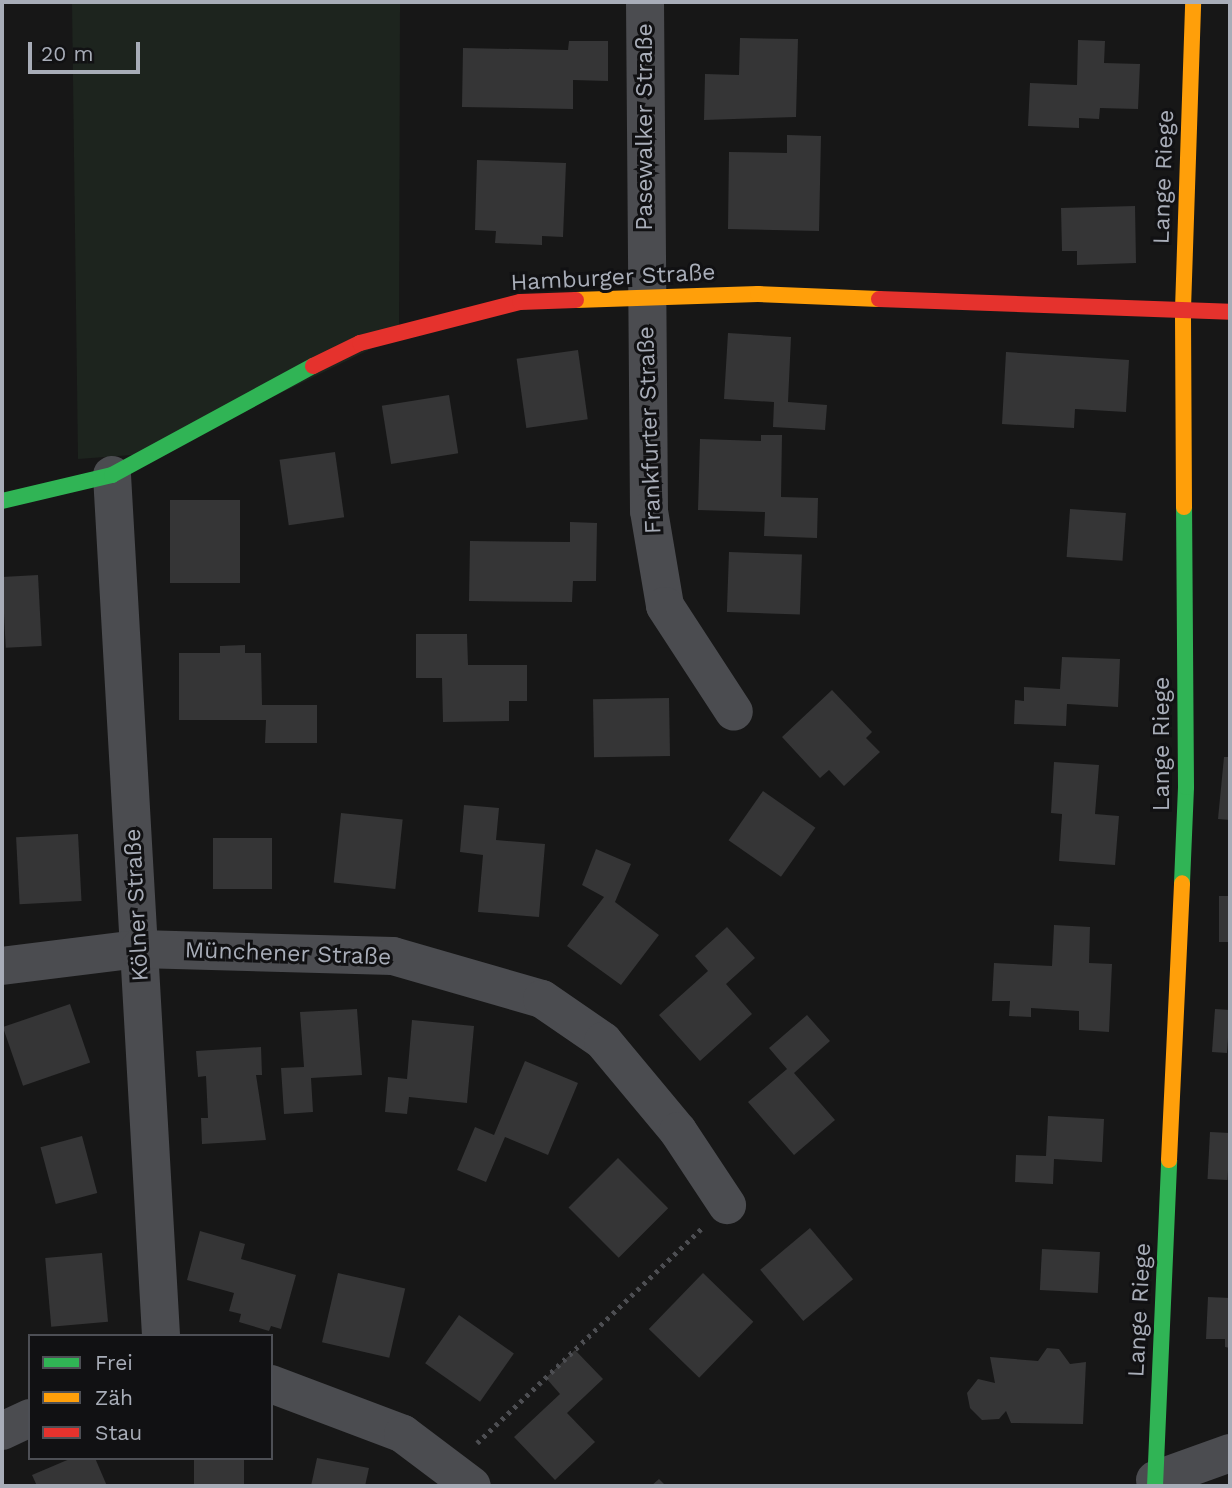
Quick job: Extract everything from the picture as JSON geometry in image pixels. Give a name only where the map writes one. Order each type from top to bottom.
[{"type":"street","name":"Pasewalker Straße","points":[[645,2],[645,295]]},
{"type":"street","name":"Lange Riege","points":[[1155,1483],[1186,787],[1182,309],[1193,2]]},
{"type":"street","name":"Hamburger Straße","points":[[2,501],[112,475],[244,401],[360,343],[520,302],[645,295],[758,294],[1230,312]]},
{"type":"street","name":"Frankfurter Straße","points":[[645,295],[649,511],[665,606],[734,712]]},
{"type":"street","name":"Kölner Straße","points":[[112,475],[161,1334]]},
{"type":"street","name":"Münchener Straße","points":[[2,966],[139,949],[393,956],[541,999],[603,1041],[678,1131],[727,1205]]},
{"type":"street","points":[[273,1385],[402,1434],[462,1477]]},
{"type":"street","points":[[2,1431],[28,1419]]},
{"type":"street","points":[[1155,1483],[1230,1453]]},
{"type":"path","points":[[462,1477],[727,1205]]},
{"type":"shaded area","points":[[72,2],[400,2],[399,335],[159,453],[78,459]]},
{"type":"building","points":[[740,38],[798,39],[796,117],[704,120],[705,74],[739,75]]},
{"type":"building","points":[[1078,40],[1105,41],[1104,63],[1140,64],[1138,109],[1100,108],[1099,119],[1079,118],[1079,128],[1028,126],[1030,83],[1077,85]]},
{"type":"building","points":[[569,41],[608,41],[608,81],[573,80],[573,109],[462,107],[463,48],[568,50]]},
{"type":"building","points":[[787,135],[821,136],[819,231],[728,229],[729,152],[787,153]]},
{"type":"building","points":[[477,160],[566,163],[563,237],[542,236],[542,245],[495,243],[496,231],[475,230]]},
{"type":"building","points":[[1135,206],[1136,263],[1077,265],[1077,251],[1062,251],[1061,208]]},
{"type":"building","points":[[728,333],[791,337],[788,402],[827,405],[825,430],[773,427],[774,402],[724,399]]},
{"type":"building","points":[[578,350],[588,419],[526,428],[517,359]]},
{"type":"building","points":[[1006,352],[1129,360],[1126,412],[1075,409],[1074,428],[1002,424]]},
{"type":"building","points":[[449,395],[458,453],[391,464],[382,406]]},
{"type":"building","points":[[761,435],[782,435],[781,497],[818,498],[817,538],[764,536],[765,512],[698,510],[700,439],[761,441]]},
{"type":"building","points":[[335,452],[344,517],[289,525],[280,460]]},
{"type":"building","points":[[170,500],[240,500],[240,583],[170,583]]},
{"type":"building","points":[[1070,509],[1126,513],[1123,561],[1067,557]]},
{"type":"building","points":[[570,522],[597,523],[596,581],[573,581],[572,602],[469,601],[470,541],[570,542]]},
{"type":"building","points":[[729,552],[802,555],[800,615],[727,612]]},
{"type":"building","points":[[38,575],[42,646],[6,648],[2,577]]},
{"type":"building","points":[[416,634],[467,634],[468,665],[527,665],[527,701],[509,701],[509,721],[443,722],[442,678],[416,678]]},
{"type":"building","points":[[245,645],[245,653],[261,653],[262,705],[317,705],[317,743],[265,743],[266,720],[179,720],[179,653],[220,653],[220,646]]},
{"type":"building","points":[[1062,657],[1120,659],[1118,707],[1067,704],[1066,726],[1014,724],[1015,700],[1024,701],[1024,687],[1060,689]]},
{"type":"building","points":[[832,690],[872,732],[866,738],[880,752],[844,786],[829,770],[820,778],[782,737]]},
{"type":"building","points":[[669,698],[670,756],[594,757],[593,699]]},
{"type":"building","points":[[1224,757],[1230,757],[1230,820],[1218,819]]},
{"type":"building","points":[[1054,762],[1099,765],[1095,814],[1119,816],[1115,865],[1059,861],[1062,814],[1051,813]]},
{"type":"building","points":[[763,791],[815,828],[781,877],[729,840]]},
{"type":"building","points":[[464,805],[499,808],[496,840],[545,844],[539,917],[478,912],[483,855],[460,852]]},
{"type":"building","points":[[341,813],[403,819],[395,889],[334,883]]},
{"type":"building","points":[[78,834],[82,901],[20,904],[16,837]]},
{"type":"building","points":[[213,838],[272,838],[272,889],[213,889]]},
{"type":"building","points":[[596,849],[631,864],[615,902],[659,935],[621,985],[567,946],[604,897],[582,885]]},
{"type":"building","points":[[1219,896],[1230,896],[1230,942],[1219,942]]},
{"type":"building","points":[[1054,925],[1090,927],[1089,963],[1112,964],[1109,1032],[1079,1030],[1079,1011],[1031,1008],[1031,1017],[1009,1016],[1010,1001],[992,1001],[994,963],[1052,966]]},
{"type":"building","points":[[727,927],[755,958],[726,984],[752,1014],[700,1061],[659,1015],[708,971],[695,956]]},
{"type":"building","points":[[70,1004],[90,1063],[23,1086],[3,1027]]},
{"type":"building","points":[[357,1009],[362,1075],[311,1078],[313,1112],[284,1114],[281,1068],[304,1067],[300,1012]]},
{"type":"building","points":[[1215,1009],[1230,1010],[1227,1053],[1212,1052]]},
{"type":"building","points":[[807,1015],[830,1041],[794,1073],[835,1120],[794,1155],[748,1102],[787,1069],[769,1048]]},
{"type":"building","points":[[412,1020],[474,1026],[467,1103],[409,1097],[407,1114],[385,1112],[388,1077],[407,1079]]},
{"type":"building","points":[[261,1047],[262,1075],[256,1075],[266,1140],[202,1144],[201,1118],[208,1118],[206,1076],[198,1077],[196,1051]]},
{"type":"building","points":[[525,1061],[578,1083],[548,1155],[505,1137],[486,1182],[457,1170],[475,1127],[494,1135]]},
{"type":"building","points":[[1048,1116],[1104,1119],[1102,1162],[1054,1159],[1053,1184],[1015,1182],[1016,1155],[1046,1156]]},
{"type":"building","points":[[1210,1132],[1230,1133],[1228,1180],[1208,1179]]},
{"type":"building","points":[[82,1136],[97,1193],[56,1204],[40,1147]]},
{"type":"building","points":[[618,1158],[668,1208],[619,1258],[569,1207]]},
{"type":"building","points":[[810,1228],[853,1279],[803,1321],[760,1270]]},
{"type":"building","points":[[200,1231],[245,1244],[241,1259],[296,1275],[281,1329],[271,1326],[269,1331],[239,1322],[241,1314],[229,1311],[234,1293],[187,1280]]},
{"type":"building","points":[[1042,1249],[1100,1252],[1098,1293],[1040,1290]]},
{"type":"building","points":[[102,1253],[108,1322],[51,1327],[45,1258]]},
{"type":"building","points":[[338,1273],[405,1289],[389,1358],[322,1342]]},
{"type":"building","points":[[703,1273],[753,1322],[699,1378],[649,1329]]},
{"type":"building","points":[[1208,1297],[1230,1298],[1230,1348],[1225,1347],[1225,1339],[1206,1339]]},
{"type":"building","points":[[459,1315],[514,1353],[480,1402],[425,1363]]},
{"type":"building","points":[[1047,1348],[1059,1349],[1070,1364],[1086,1362],[1083,1424],[1011,1423],[1006,1411],[999,1419],[982,1420],[970,1408],[967,1393],[978,1379],[995,1383],[990,1357],[1038,1361]]},
{"type":"building","points":[[575,1350],[603,1379],[567,1413],[595,1442],[555,1480],[514,1437],[560,1394],[546,1378]]},
{"type":"building","points":[[317,1458],[369,1468],[365,1486],[311,1486]]},
{"type":"building","points":[[67,1460],[96,1460],[107,1486],[37,1486],[32,1475]]},
{"type":"building","points":[[194,1460],[244,1460],[244,1486],[194,1486]]},
{"type":"building","points":[[659,1479],[666,1486],[651,1486]]},
{"type":"traffic: fast","points":[[2,501],[112,475],[313,366]]},
{"type":"traffic: fast","points":[[1182,883],[1186,787],[1184,507]]},
{"type":"traffic: fast","points":[[1155,1486],[1169,1160]]},
{"type":"traffic: slow","points":[[1184,507],[1183,309],[1193,2]]},
{"type":"traffic: slow","points":[[576,300],[758,294],[879,299]]},
{"type":"traffic: slow","points":[[1169,1160],[1182,883]]},
{"type":"traffic: jam","points":[[879,299],[1230,312]]},
{"type":"traffic: jam","points":[[313,366],[360,343],[520,302],[576,300]]}]
